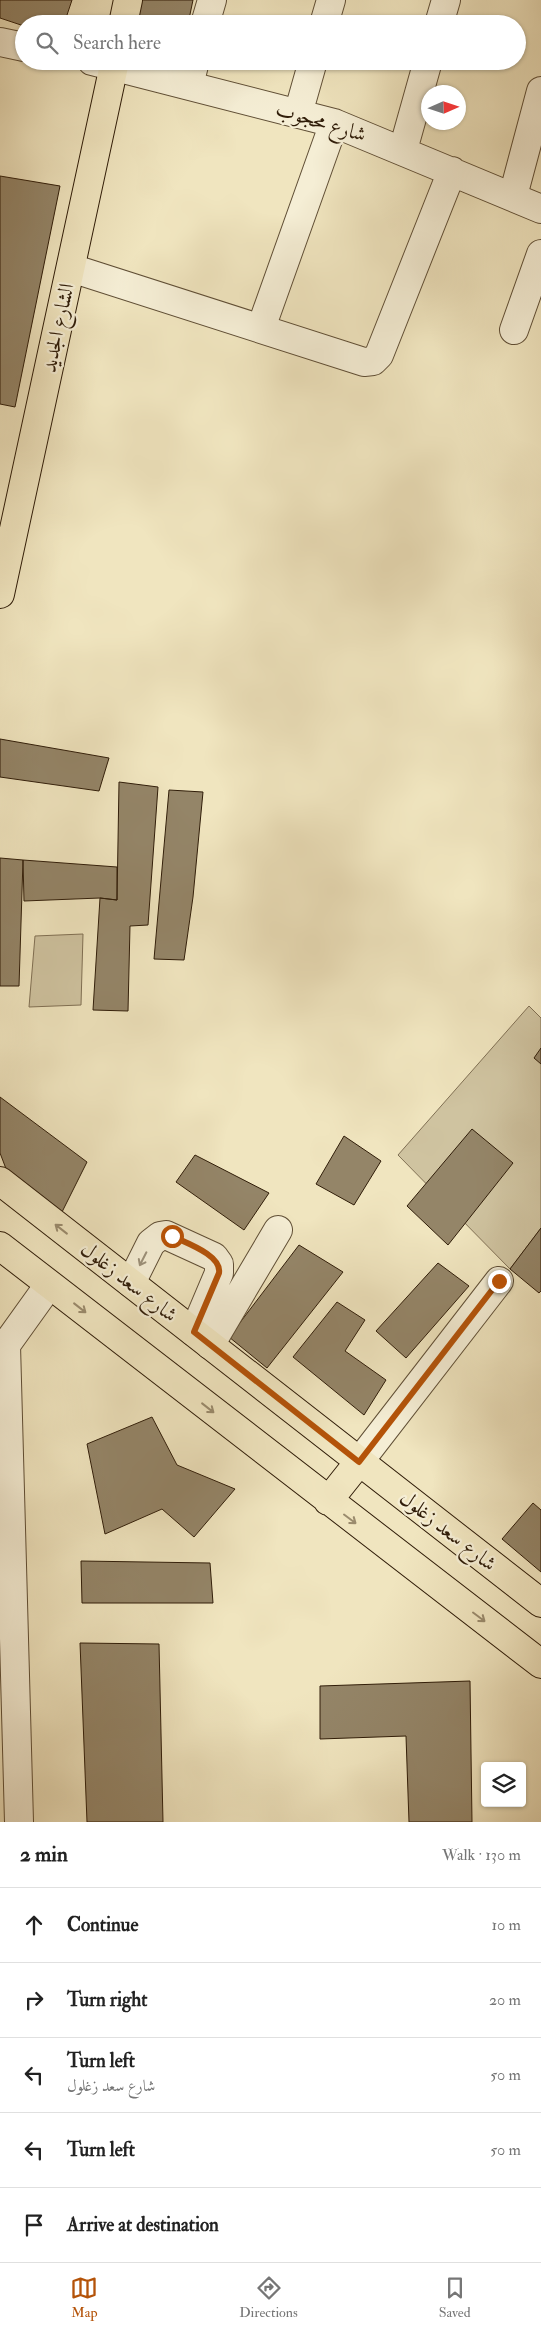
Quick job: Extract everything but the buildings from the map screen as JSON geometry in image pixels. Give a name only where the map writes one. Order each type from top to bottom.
[{"type":"main road","points":[[125,15],[128,0]]},
{"type":"main road","name":"الشارع الجديد","points":[[0,594],[70,268],[106,70]]},
{"type":"main road","name":"شارع سعد زغلول","points":[[0,1181],[541,1603]]},
{"type":"main road","points":[[0,1246],[541,1664]]},
{"type":"main road","points":[[328,1501],[359,1462]]},
{"type":"street","points":[[208,15],[212,0]]},
{"type":"street","points":[[327,15],[331,0]]},
{"type":"street","points":[[442,15],[446,0]]},
{"type":"street","points":[[0,42],[15,45]]},
{"type":"street","name":"شارع محجوب","points":[[166,70],[192,73],[298,114],[334,123],[541,208]]},
{"type":"street","points":[[298,114],[310,70]]},
{"type":"street","points":[[403,150],[425,70]]},
{"type":"street","points":[[513,196],[541,91]]},
{"type":"street","points":[[260,328],[334,123]]},
{"type":"street","points":[[70,268],[364,362],[373,361],[379,355],[452,170]]},
{"type":"street","points":[[514,330],[541,254]]},
{"type":"street","points":[[202,1339],[278,1230]]},
{"type":"street","points":[[130,1283],[151,1243],[160,1236],[172,1236],[214,1257],[219,1264],[219,1273],[202,1339]]},
{"type":"street","points":[[359,1462],[499,1281]]},
{"type":"street","points":[[19,1822],[6,1345],[50,1285]]},
{"type":"shaded area","points":[[83,934],[81,1005],[29,1007],[35,936]]},
{"type":"shaded area","points":[[529,1006],[541,1018],[541,1228],[510,1269],[398,1155]]},
{"type":"route","points":[[172,1236],[214,1257],[220,1268],[194,1332],[359,1462],[499,1281]]}]
